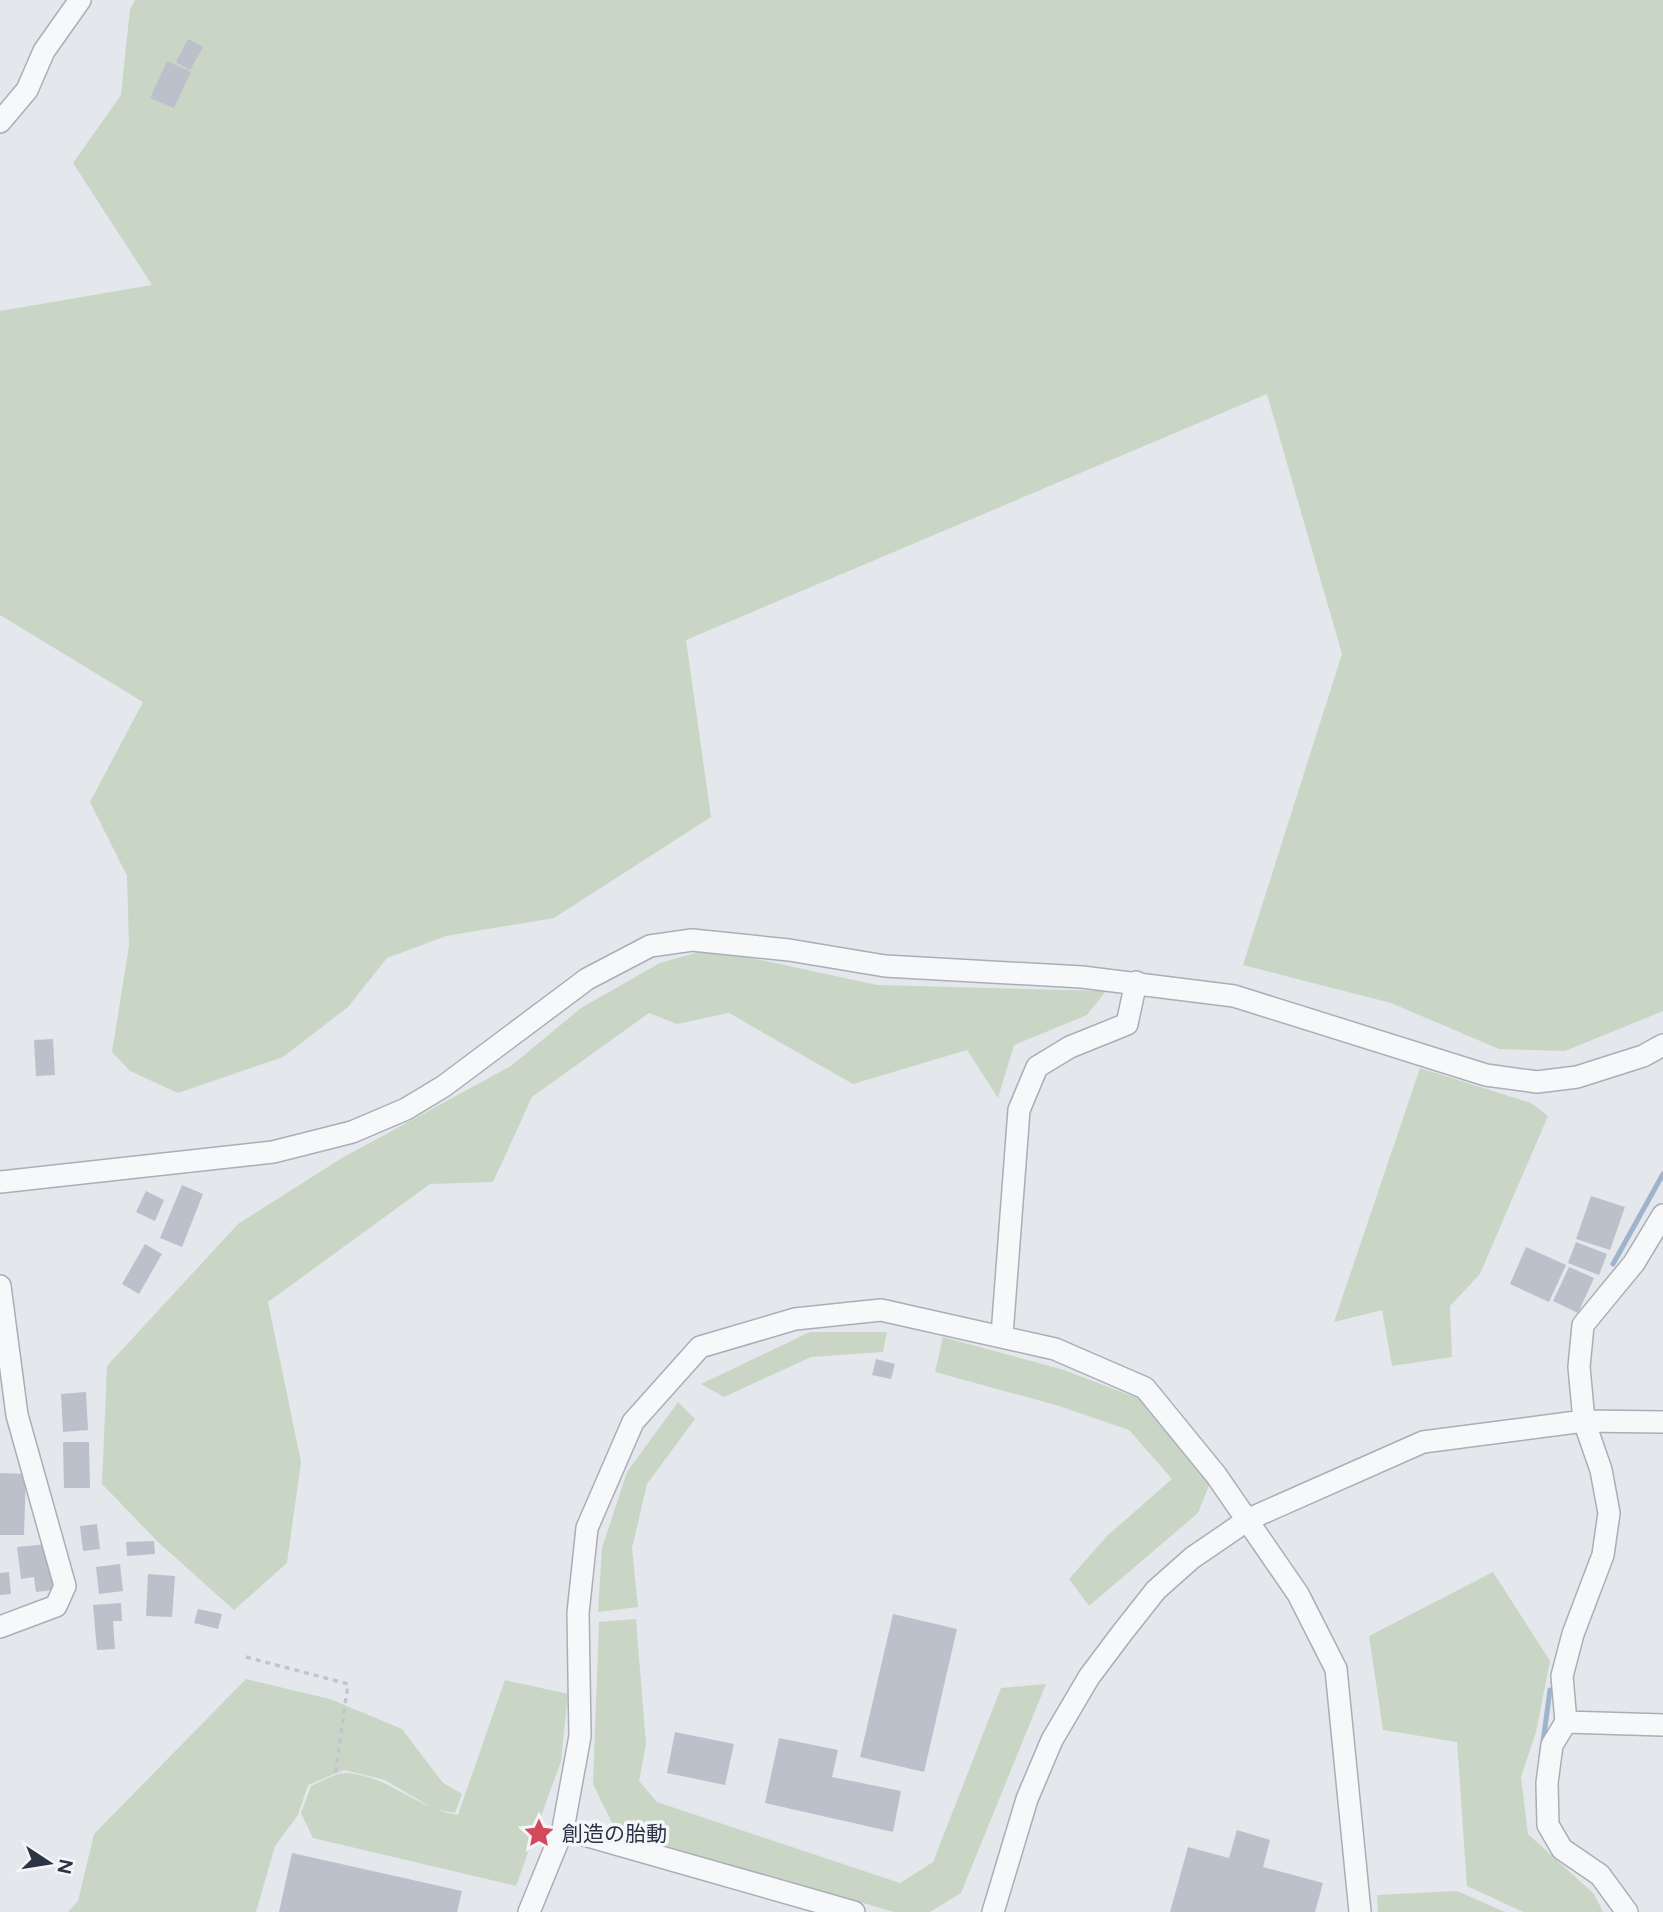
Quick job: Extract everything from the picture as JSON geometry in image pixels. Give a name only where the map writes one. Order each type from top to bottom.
[{"type":"street","points":[[0,122],[27,90],[44,51],[80,0]]},
{"type":"street","points":[[0,1182],[273,1152],[352,1132],[406,1109],[444,1086],[587,979],[650,946],[692,940],[789,950],[885,966],[1136,982],[1234,996],[1486,1075],[1524,1080],[1577,1077],[1643,1056],[1663,1045]]},
{"type":"street","points":[[1002,1335],[1020,1110],[1037,1067],[1070,1047],[1127,1024],[1136,982]]},
{"type":"street","points":[[1627,1912],[1600,1875],[1562,1849],[1548,1825],[1547,1783],[1552,1745],[1566,1722],[1562,1676],[1573,1634],[1604,1555],[1609,1513],[1601,1470],[1584,1421],[1579,1367],[1583,1325],[1634,1263],[1663,1215]]},
{"type":"street","points":[[0,1286],[20,1426],[65,1586],[56,1606],[0,1627]]},
{"type":"street","points":[[530,1912],[564,1829],[580,1736],[578,1613],[587,1528],[633,1422],[700,1348],[795,1319],[881,1310],[1055,1349],[1146,1388],[1249,1519],[1298,1594],[1336,1669],[1360,1912]]},
{"type":"street","points":[[993,1912],[1027,1799],[1052,1740],[1089,1677],[1156,1590],[1192,1558],[1249,1519],[1423,1441],[1584,1421],[1663,1422]]},
{"type":"street","points":[[1566,1722],[1663,1725]]},
{"type":"street","points":[[564,1829],[854,1912]]},
{"type":"path","points":[[246,1657],[348,1684],[335,1775]]},
{"type":"green space","points":[[135,0],[1663,0],[1663,1011],[1565,1051],[1499,1049],[1391,1003],[1243,965],[1342,654],[1267,394],[686,640],[711,817],[554,918],[446,936],[387,958],[348,1007],[283,1057],[178,1093],[130,1071],[112,1052],[129,946],[127,876],[90,802],[143,702],[0,615],[0,311],[152,285],[73,163],[121,95],[130,9]]},
{"type":"green space","points":[[709,949],[877,985],[1106,991],[1087,1015],[1014,1045],[998,1098],[967,1050],[853,1084],[729,1013],[677,1024],[649,1013],[532,1097],[493,1182],[430,1184],[268,1302],[301,1462],[287,1563],[234,1610],[159,1543],[102,1484],[107,1366],[238,1224],[342,1158],[511,1066],[581,1008],[660,963]]},
{"type":"green space","points":[[1420,1068],[1531,1103],[1548,1116],[1480,1274],[1450,1306],[1452,1357],[1392,1366],[1382,1310],[1334,1322]]},
{"type":"green space","points":[[810,1332],[887,1332],[883,1352],[811,1357],[724,1397],[701,1384]]},
{"type":"green space","points":[[943,1337],[1064,1370],[1140,1399],[1210,1483],[1198,1513],[1089,1606],[1069,1579],[1108,1535],[1172,1479],[1129,1430],[1056,1405],[935,1372]]},
{"type":"green space","points":[[678,1402],[695,1419],[647,1484],[632,1548],[638,1607],[598,1612],[602,1548],[627,1472]]},
{"type":"green space","points":[[1493,1572],[1550,1661],[1536,1732],[1521,1777],[1528,1834],[1594,1894],[1603,1912],[1523,1912],[1467,1886],[1457,1742],[1383,1730],[1369,1636]]},
{"type":"green space","points":[[636,1619],[646,1745],[639,1781],[657,1802],[900,1883],[933,1862],[1001,1688],[1046,1684],[961,1893],[930,1912],[894,1912],[616,1831],[593,1784],[599,1622]]},
{"type":"green space","points":[[246,1679],[330,1699],[402,1729],[443,1783],[462,1794],[455,1813],[434,1809],[385,1780],[344,1770],[308,1785],[298,1815],[275,1846],[256,1912],[68,1912],[78,1901],[94,1834]]},
{"type":"green space","points":[[505,1680],[568,1694],[561,1761],[516,1886],[313,1838],[301,1813],[311,1786],[343,1773],[377,1780],[429,1806],[458,1815]]},
{"type":"green space","points":[[1457,1891],[1505,1912],[1378,1912],[1377,1895]]},
{"type":"building","points":[[188,39],[203,47],[190,70],[176,62]]},
{"type":"building","points":[[167,61],[191,72],[174,108],[150,98]]},
{"type":"building","points":[[53,1039],[55,1075],[36,1076],[34,1040]]},
{"type":"building","points":[[182,1185],[203,1194],[182,1247],[160,1238]]},
{"type":"building","points":[[146,1191],[164,1200],[155,1221],[136,1212]]},
{"type":"building","points":[[1591,1196],[1625,1207],[1610,1250],[1576,1239]]},
{"type":"building","points":[[1576,1242],[1607,1254],[1599,1275],[1568,1263]]},
{"type":"building","points":[[145,1244],[162,1254],[139,1294],[122,1284]]},
{"type":"building","points":[[1526,1247],[1566,1265],[1549,1302],[1510,1284]]},
{"type":"building","points":[[1569,1267],[1594,1278],[1578,1313],[1553,1301]]},
{"type":"building","points":[[876,1359],[895,1364],[891,1379],[872,1375]]},
{"type":"building","points":[[86,1392],[88,1430],[63,1432],[61,1394]]},
{"type":"building","points":[[63,1442],[89,1442],[90,1488],[64,1488]]},
{"type":"building","points":[[0,1473],[26,1474],[24,1535],[0,1535]]},
{"type":"building","points":[[97,1524],[100,1549],[83,1551],[80,1526]]},
{"type":"building","points":[[154,1541],[155,1554],[127,1556],[126,1542]]},
{"type":"building","points":[[48,1544],[53,1590],[36,1592],[34,1577],[21,1579],[17,1547]]},
{"type":"building","points":[[120,1564],[123,1591],[99,1594],[96,1567]]},
{"type":"building","points":[[9,1572],[11,1594],[0,1595],[0,1573]]},
{"type":"building","points":[[148,1574],[175,1576],[172,1617],[146,1616]]},
{"type":"building","points":[[121,1603],[122,1621],[113,1621],[115,1649],[97,1650],[93,1605]]},
{"type":"building","points":[[198,1609],[222,1614],[218,1629],[194,1623]]},
{"type":"building","points":[[893,1614],[957,1629],[924,1772],[860,1757]]},
{"type":"building","points":[[675,1732],[734,1744],[725,1785],[667,1773]]},
{"type":"building","points":[[779,1738],[838,1750],[832,1777],[901,1791],[893,1832],[765,1803]]},
{"type":"building","points":[[1237,1830],[1270,1840],[1263,1867],[1323,1883],[1315,1912],[1170,1912],[1188,1847],[1229,1858]]},
{"type":"building","points":[[292,1853],[462,1891],[457,1912],[279,1912]]},
{"type":"waterway","points":[[1613,1264],[1663,1174]]},
{"type":"waterway","points":[[1541,1757],[1550,1690]]},
{"type":"place","name":"創造の胎動","points":[[539,1833]]}]
